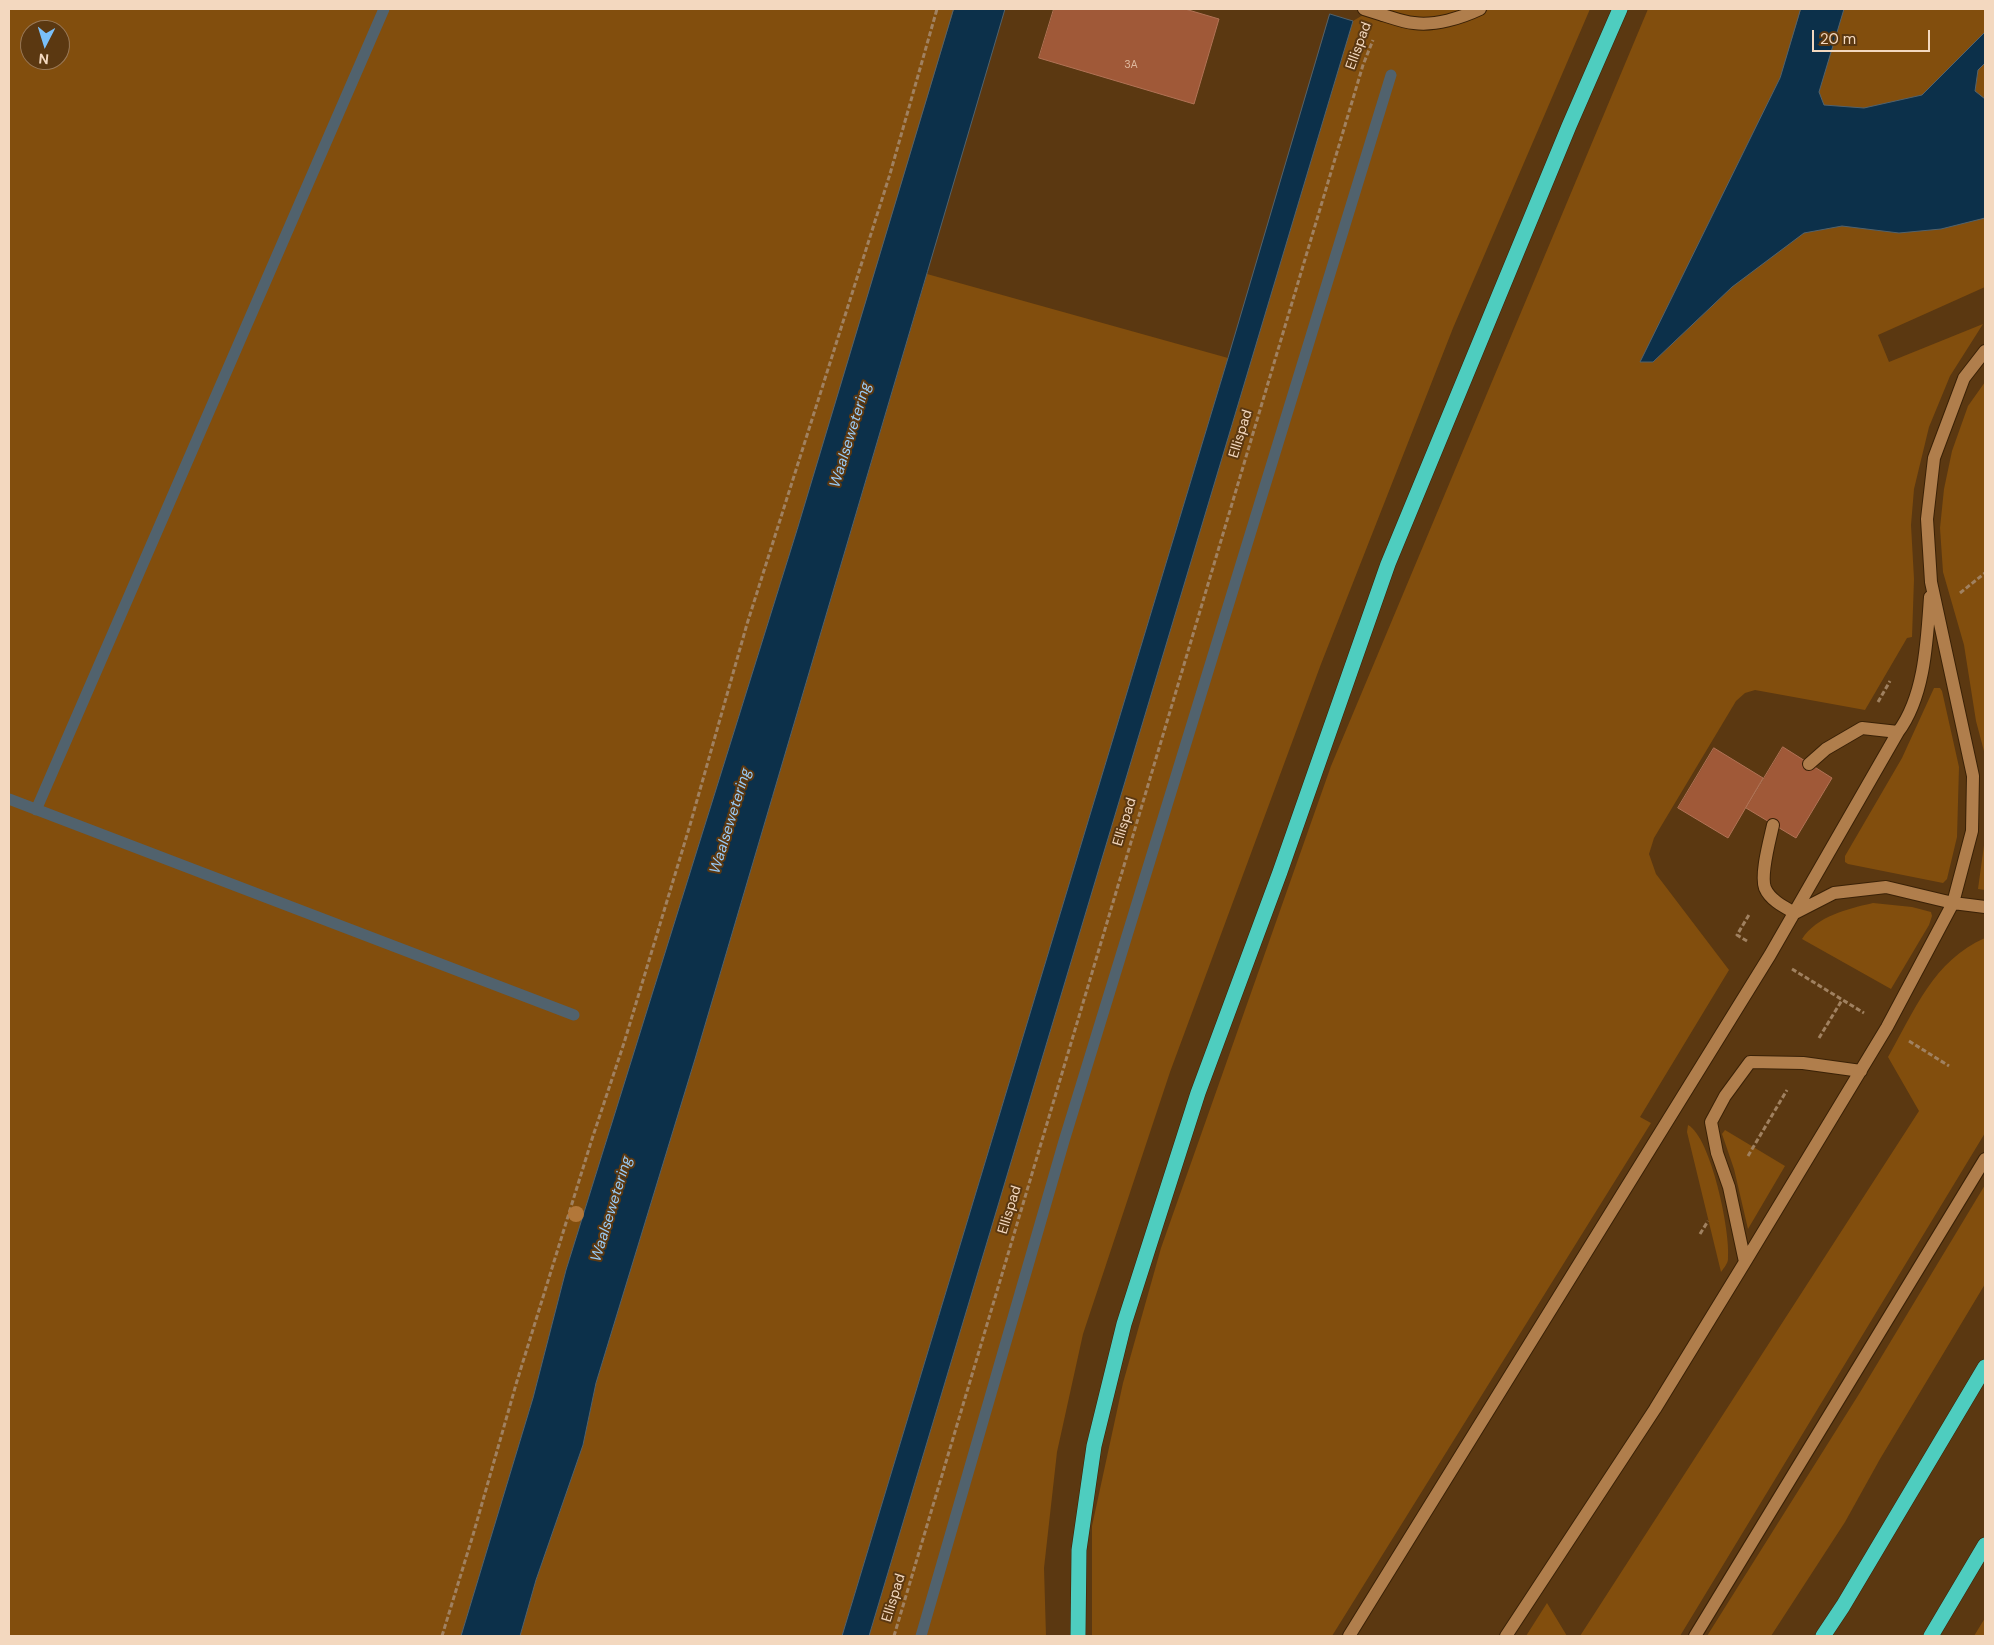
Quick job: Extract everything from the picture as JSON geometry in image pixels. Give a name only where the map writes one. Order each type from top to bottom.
[{"type":"highway","points":[[1078,1636],[1079,1550],[1094,1446],[1124,1324],[1198,1094],[1283,862],[1388,564],[1569,126],[1620,9]]},
{"type":"highway","points":[[1823,1636],[1843,1606],[1985,1367]]},
{"type":"highway","points":[[1931,1636],[1985,1545]]},
{"type":"street","points":[[1364,9],[1415,24],[1439,22],[1466,16],[1480,9]]},
{"type":"street","points":[[1349,1636],[1770,955],[1898,732],[1908,719],[1926,660],[1931,582],[1927,519],[1934,458],[1964,378],[1985,351]]},
{"type":"street","points":[[1506,1636],[1655,1410],[1887,1027],[1952,903],[1972,831],[1973,776],[1931,582]]},
{"type":"street","points":[[1809,764],[1826,749],[1862,728],[1898,732]]},
{"type":"street","points":[[1773,824],[1765,868],[1765,887],[1779,904],[1795,913]]},
{"type":"street","points":[[1795,913],[1834,893],[1886,888],[1952,903],[1985,907]]},
{"type":"street","points":[[1745,1262],[1729,1187],[1717,1153],[1711,1122],[1725,1096],[1750,1062],[1803,1063],[1860,1072]]},
{"type":"street","points":[[1695,1636],[1985,1159]]},
{"type":"path","points":[[442,1636],[520,1372],[592,1139],[624,1043],[752,606],[890,174],[937,9]]},
{"type":"path","name":"Ellispad","points":[[894,1636],[1360,75],[1382,15]]},
{"type":"path","points":[[1765,887],[1737,936],[1949,1066]]},
{"type":"path","points":[[1700,1234],[1842,1000]]},
{"type":"shaded area","points":[[9,9],[954,9],[797,530],[566,1270],[533,1398],[461,1636],[9,1636]]},
{"type":"shaded area","points":[[1373,9],[1590,9],[1453,328],[1321,664],[1170,1072],[1083,1334],[1057,1452],[1044,1568],[1046,1636],[869,1636],[1353,21]]},
{"type":"shaded area","points":[[1648,9],[1985,9],[1985,287],[1878,335],[1889,362],[1983,324],[1950,376],[1929,427],[1914,489],[1911,525],[1914,579],[1912,637],[1907,638],[1865,710],[1755,690],[1745,693],[1736,701],[1654,838],[1649,854],[1656,874],[1729,970],[1640,1117],[1651,1123],[1332,1636],[1092,1636],[1092,1526],[1123,1383],[1161,1248],[1331,766]]},
{"type":"shaded area","points":[[927,274],[1228,358],[842,1636],[520,1636],[536,1580],[583,1445],[596,1383],[695,1059]]},
{"type":"shaded area","points":[[1985,382],[1985,755],[1976,721],[1964,645],[1943,572],[1940,528],[1944,489],[1952,451],[1968,406]]},
{"type":"shaded area","points":[[1934,688],[1940,688],[1942,691],[1959,767],[1957,837],[1947,879],[1943,883],[1848,864],[1845,862],[1845,856],[1902,758]]},
{"type":"shaded area","points":[[1985,838],[1985,890],[1978,889]]},
{"type":"shaded area","points":[[1873,903],[1912,907],[1931,912],[1932,916],[1929,925],[1891,989],[1802,939],[1808,931],[1824,919],[1843,911]]},
{"type":"shaded area","points":[[1985,938],[1985,1133],[1680,1636],[1580,1636],[1919,1111],[1888,1057],[1927,988],[1939,973],[1967,948]]},
{"type":"shaded area","points":[[1688,1125],[1696,1133],[1704,1147],[1712,1166],[1723,1208],[1728,1259],[1721,1272],[1687,1132]]},
{"type":"shaded area","points":[[1725,1130],[1785,1166],[1748,1229],[1734,1169],[1722,1134]]},
{"type":"shaded area","points":[[1985,1185],[1985,1284],[1880,1459],[1845,1522],[1771,1636],[1707,1636],[1859,1394]]},
{"type":"shaded area","points":[[1547,1603],[1567,1636],[1526,1636]]},
{"type":"shaded area","points":[[1985,1618],[1985,1636],[1974,1636]]},
{"type":"water","name":"Waalsewetering","points":[[954,9],[1005,9],[695,1059],[596,1383],[583,1445],[536,1580],[520,1636],[461,1636],[533,1398],[566,1270],[797,530]]},
{"type":"water","points":[[1801,9],[1844,9],[1819,92],[1824,105],[1864,108],[1922,95],[1985,32],[1985,63],[1978,70],[1975,91],[1985,99],[1985,218],[1941,229],[1899,233],[1842,226],[1804,233],[1732,287],[1653,362],[1640,362],[1780,78]]},
{"type":"water","points":[[1330,14],[1353,21],[869,1636],[842,1636],[1228,358]]},
{"type":"building","points":[[1054,9],[1185,9],[1219,19],[1194,104],[1039,58]]},
{"type":"building","points":[[1783,747],[1832,778],[1796,838],[1746,808]]},
{"type":"building","points":[[1714,748],[1763,778],[1728,838],[1678,808]]},
{"type":"waterway","points":[[36,810],[384,9]]},
{"type":"waterway","points":[[921,1636],[1064,1141],[1391,75]]},
{"type":"waterway","points":[[9,799],[574,1015]]}]
